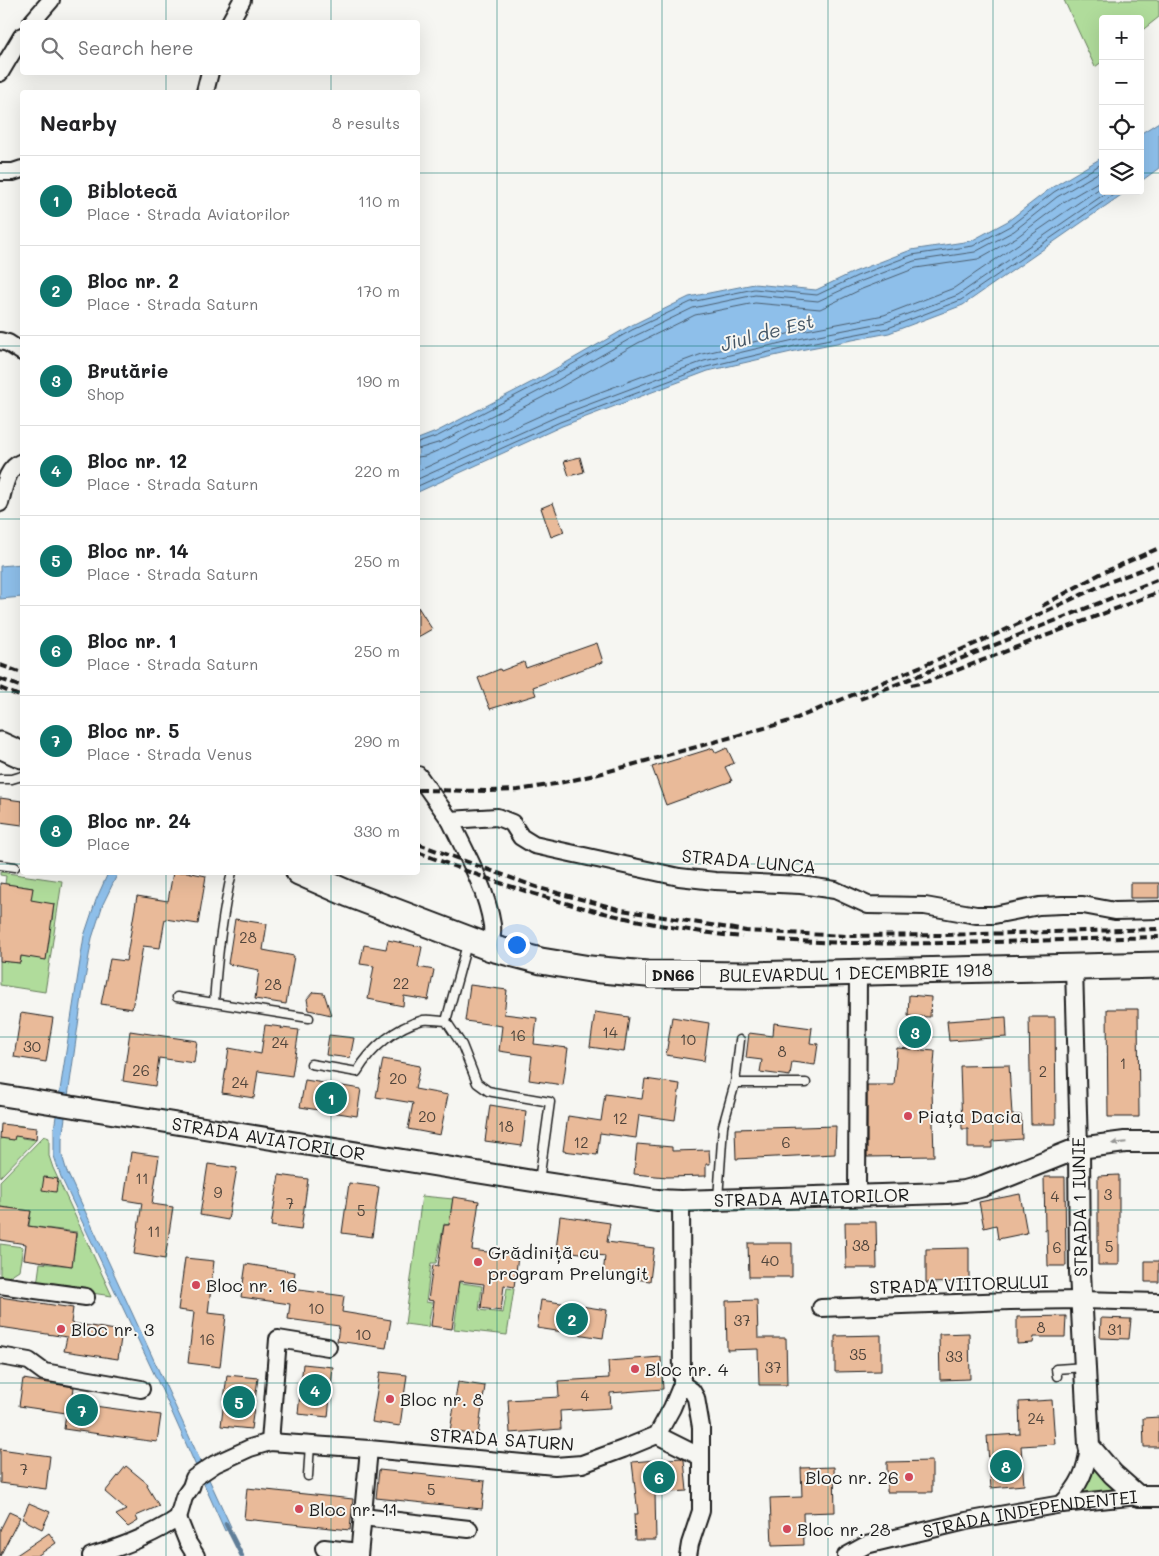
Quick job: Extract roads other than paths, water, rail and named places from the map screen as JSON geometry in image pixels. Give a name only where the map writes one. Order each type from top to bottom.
[{"type":"main road","points":[[0,745],[20,753]]},
{"type":"main road","name":"BULEVARDUL 1 DECEMBRIE 1918","points":[[306,875],[480,944],[541,961],[590,969],[647,974],[750,975],[1159,965]]},
{"type":"street","points":[[34,20],[51,0]]},
{"type":"street","points":[[231,20],[242,0]]},
{"type":"street","points":[[0,73],[20,39]]},
{"type":"street","points":[[206,90],[209,75]]},
{"type":"street","points":[[0,172],[20,170]]},
{"type":"street","points":[[0,328],[4,342],[20,351]]},
{"type":"street","points":[[0,503],[7,478],[13,468],[20,463]]},
{"type":"street","points":[[420,778],[450,820],[468,857],[489,912],[492,927],[480,944]]},
{"type":"street","name":"STRADA LUNCA","points":[[450,820],[497,817],[512,823],[520,836],[534,845],[680,877],[715,882],[801,885],[835,890],[868,905],[925,906],[976,915],[994,915],[1039,906],[1062,905],[1083,905],[1115,911],[1159,910]]},
{"type":"street","name":"STRADA 1 IUNIE","points":[[1062,1504],[1073,1493],[1082,1479],[1087,1465],[1089,1446],[1081,1300],[1074,968]]},
{"type":"street","points":[[857,1195],[858,972]]},
{"type":"street","name":"STRADA AVIATORILOR","points":[[0,1095],[539,1182],[657,1200],[681,1201],[965,1191],[983,1186],[1079,1148],[1125,1142],[1159,1142]]},
{"type":"street","points":[[681,1201],[682,1384],[672,1408],[656,1435],[701,1457]]},
{"type":"street","points":[[0,1285],[86,1297]]},
{"type":"street","name":"STRADA VIITORULUI","points":[[821,1308],[1081,1300],[1159,1302]]},
{"type":"street","points":[[270,1442],[278,1339],[328,1347]]},
{"type":"street","points":[[0,1356],[29,1361],[44,1372],[141,1389]]},
{"type":"street","points":[[682,1384],[692,1391],[696,1398],[700,1427],[701,1511],[689,1550]]},
{"type":"street","name":"STRADA SATURN","points":[[178,1518],[184,1497],[191,1487],[194,1478],[215,1464],[250,1448],[270,1442],[570,1466],[582,1464],[656,1435]]},
{"type":"street","points":[[1089,1446],[1113,1474],[1138,1496]]},
{"type":"street","points":[[324,1548],[359,1554],[369,1449]]},
{"type":"street","name":"STRADA INDEPENDENȚEI","points":[[846,1556],[866,1545],[966,1521],[1062,1504],[1138,1496],[1159,1496]]},
{"type":"street","points":[[91,1556],[138,1540],[162,1529],[178,1518],[188,1543],[196,1556]]},
{"type":"street","points":[[362,1518],[469,1529]]},
{"type":"lane","points":[[0,779],[20,777]]},
{"type":"lane","points":[[0,865],[15,867]]},
{"type":"lane","points":[[214,1003],[217,962],[227,891],[231,875]]},
{"type":"lane","points":[[446,1021],[480,944]]},
{"type":"lane","points":[[176,997],[309,1018]]},
{"type":"lane","points":[[310,1064],[357,1072],[363,1062],[380,1044],[399,1030],[424,1020],[446,1021]]},
{"type":"lane","points":[[446,1021],[462,1045],[477,1082],[488,1091],[550,1102],[539,1182]]},
{"type":"lane","points":[[718,1200],[723,1126],[734,1083],[740,1040]]},
{"type":"lane","points":[[734,1083],[806,1083]]},
{"type":"lane","points":[[1057,1376],[1056,1369],[1085,1367]]},
{"type":"lane","points":[[308,1476],[310,1444]]},
{"type":"water","points":[[1159,122],[1159,168],[1144,179],[1144,150],[1144,131]]},
{"type":"water","name":"Jiul de Est","points":[[1099,159],[1099,195],[1121,195],[963,305],[889,333],[800,350],[708,371],[562,426],[420,491],[420,438],[436,432],[534,381],[630,326],[689,297],[754,284],[816,290],[854,272],[911,250],[971,241],[1008,221],[1051,188]]},
{"type":"water","points":[[20,564],[20,597],[0,599],[0,566]]},
{"type":"water","points":[[107,875],[117,875],[103,904],[92,938],[62,1139],[62,1155],[67,1172],[231,1527],[225,1531],[166,1399],[61,1177],[54,1156],[54,1129],[84,936],[96,900]]},
{"type":"waterway","points":[[226,1524],[242,1556]]},
{"type":"railway","points":[[1042,606],[1100,574],[1159,548]]},
{"type":"railway","points":[[420,790],[518,790],[555,784],[595,775],[790,721],[977,643],[1109,582],[1159,563]]},
{"type":"railway","points":[[860,699],[1159,579]]},
{"type":"railway","points":[[911,685],[929,681],[1159,592]]},
{"type":"railway","points":[[0,665],[20,672]]},
{"type":"railway","points":[[0,679],[20,686]]},
{"type":"railway","points":[[0,688],[20,696]]},
{"type":"railway","points":[[420,845],[539,888],[622,910],[746,931],[846,936],[1159,929]]},
{"type":"railway","points":[[420,853],[497,882],[577,906],[659,925],[742,937]]},
{"type":"railway","points":[[779,940],[922,943],[1159,937]]},
{"type":"place","name":"Brutărie","points":[[915,1032]]},
{"type":"place","name":"Biblotecă","points":[[331,1098]]},
{"type":"place","name":"Piața Dacia","points":[[908,1116]]},
{"type":"place","name":"Grădiniță cu program Prelungit","points":[[478,1262]]},
{"type":"place","name":"Bloc nr. 16","points":[[196,1285]]},
{"type":"place","name":"Bloc nr. 2","points":[[572,1319]]},
{"type":"place","name":"Bloc nr. 3","points":[[61,1329]]},
{"type":"place","name":"Bloc nr. 4","points":[[635,1369]]},
{"type":"place","name":"Bloc nr. 12","points":[[315,1390]]},
{"type":"place","name":"Bloc nr. 8","points":[[390,1399]]},
{"type":"place","name":"Bloc nr. 14","points":[[239,1402]]},
{"type":"place","name":"Bloc nr. 5","points":[[82,1410]]},
{"type":"place","name":"Bloc nr. 24","points":[[1006,1466]]},
{"type":"place","name":"Bloc nr. 1","points":[[659,1477]]},
{"type":"place","name":"Bloc nr. 26","points":[[909,1477]]},
{"type":"place","name":"Bloc nr. 11","points":[[299,1509]]},
{"type":"place","name":"Bloc nr. 28","points":[[787,1529]]}]
